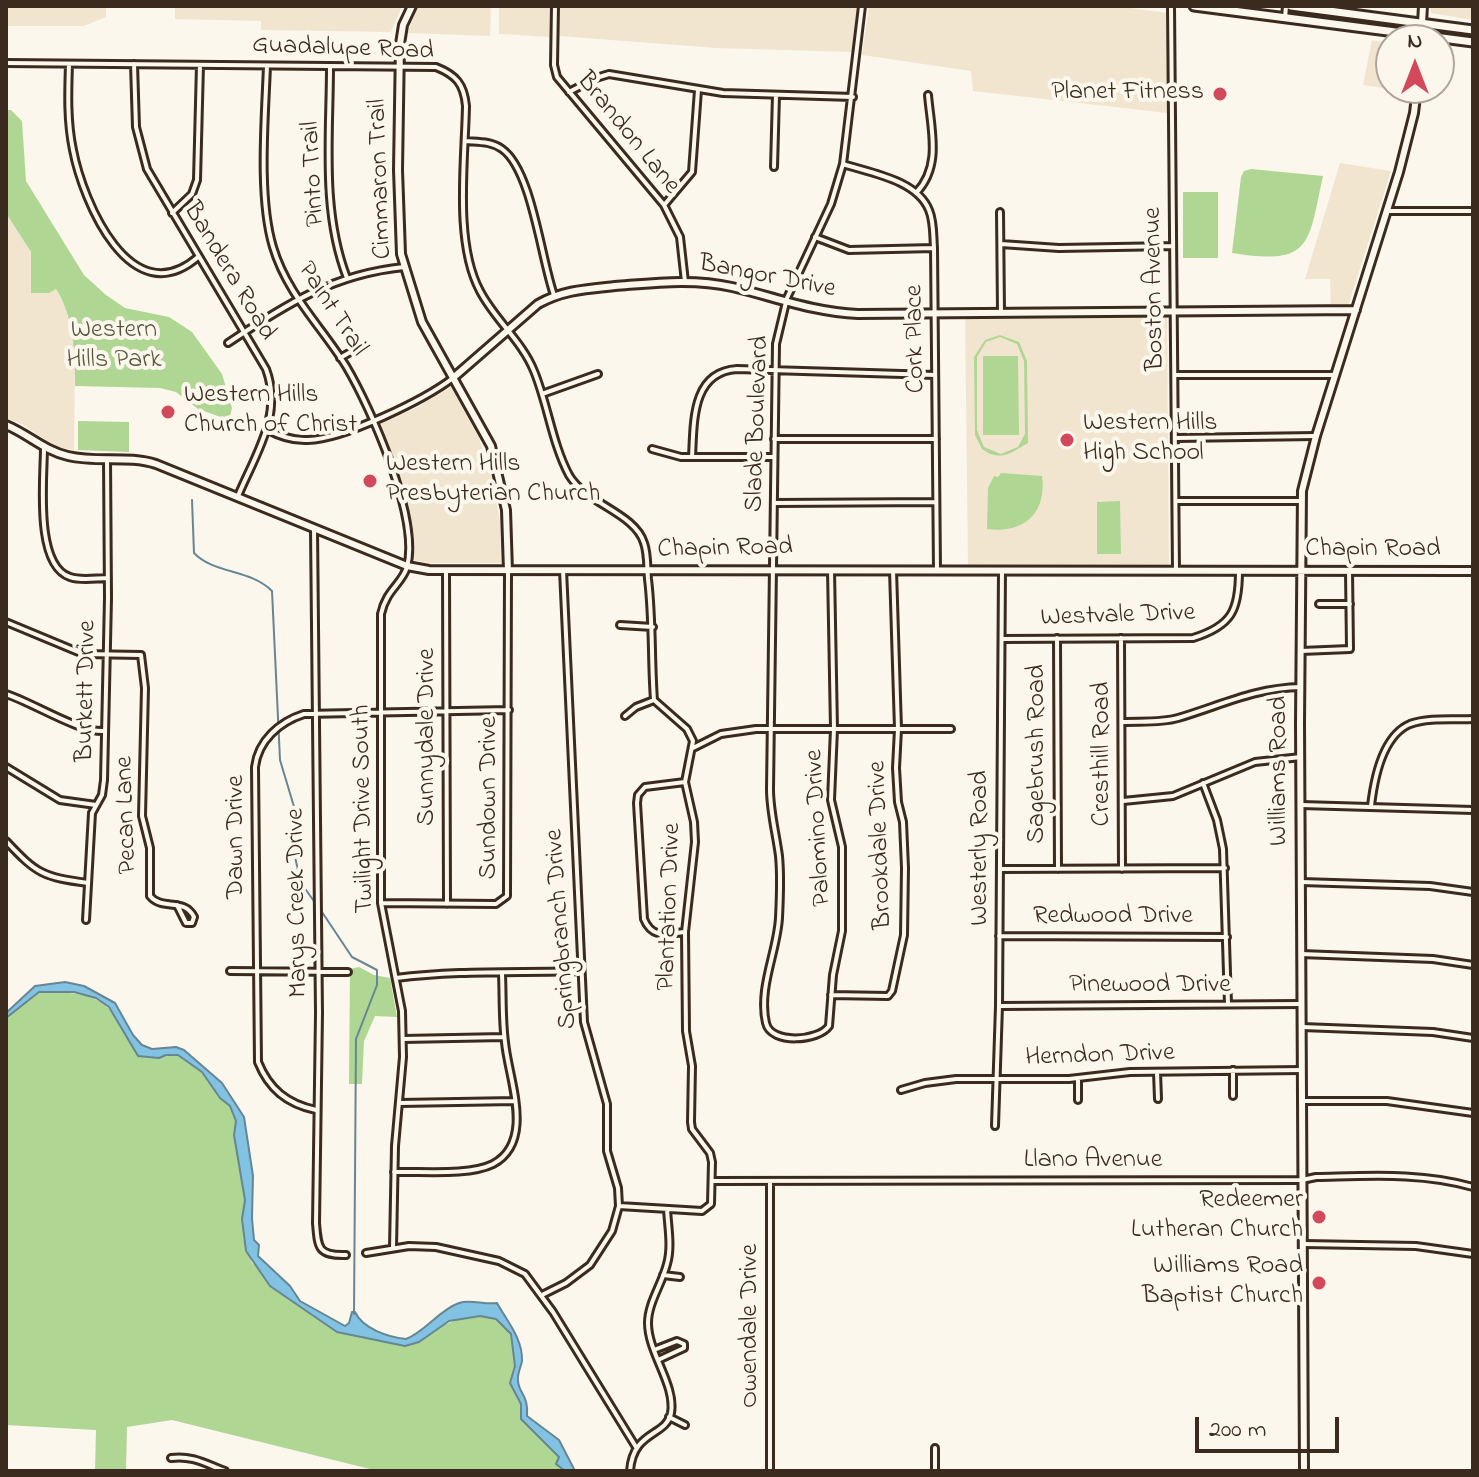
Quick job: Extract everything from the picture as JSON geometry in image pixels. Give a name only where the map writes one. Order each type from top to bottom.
[{"type":"main road","points":[[1194,6],[1375,31]]},
{"type":"main road","points":[[1288,6],[1473,30]]},
{"type":"street","name":"Cimmaron Trail","points":[[412,6],[403,25],[399,67],[399,238],[404,267],[422,322],[491,446],[506,510],[508,571]]},
{"type":"street","name":"Brandon Lane","points":[[555,6],[554,65],[557,77],[664,205],[680,237],[685,282]]},
{"type":"street","name":"Slade Boulevard","points":[[824,1033],[818,1036],[782,1037],[772,1033],[766,1025],[769,962],[779,918],[778,853],[770,803],[775,370],[776,344],[785,303],[831,204],[843,164],[862,6]]},
{"type":"street","name":"Boston Avenue","points":[[1171,6],[1176,571]]},
{"type":"street","points":[[1285,18],[1288,6]]},
{"type":"street","points":[[1423,6],[1423,23]]},
{"type":"street","name":"Guadalupe Road","points":[[6,63],[436,67],[453,75],[465,92],[464,231],[478,288],[525,354],[569,475],[583,492],[639,531],[645,544],[647,571]]},
{"type":"street","points":[[69,64],[68,113],[73,153],[95,212],[114,244],[136,267],[153,274],[170,273],[198,257]]},
{"type":"street","name":"Bandera Road","points":[[134,64],[136,127],[141,154],[154,185],[245,332],[266,369],[272,389],[273,408],[238,496]]},
{"type":"street","points":[[171,213],[192,194],[197,180],[200,65]]},
{"type":"street","name":"Paint Trail","points":[[267,66],[265,182],[268,225],[284,276],[340,358],[372,420],[402,499],[408,542],[407,566]]},
{"type":"street","name":"Pinto Trail","points":[[330,66],[330,203],[347,278]]},
{"type":"street","points":[[568,92],[609,74],[732,94],[853,97]]},
{"type":"street","points":[[664,205],[692,172],[698,90]]},
{"type":"street","points":[[774,167],[776,95]]},
{"type":"street","points":[[843,164],[896,182],[916,193],[931,172],[932,130],[928,95]]},
{"type":"street","name":"Williams Road","points":[[1304,1471],[1302,501],[1316,436],[1407,142],[1414,104]]},
{"type":"street","points":[[466,141],[491,143],[514,160],[531,208],[554,295]]},
{"type":"street","name":"Cork Place","points":[[916,193],[931,214],[934,248],[937,570]]},
{"type":"street","points":[[1386,211],[1473,211]]},
{"type":"street","points":[[1000,212],[1001,312]]},
{"type":"street","points":[[815,237],[849,250],[934,248]]},
{"type":"street","points":[[1001,244],[1059,248],[1173,246]]},
{"type":"street","points":[[228,343],[297,299],[347,278],[404,267]]},
{"type":"street","name":"Bangor Drive","points":[[266,429],[294,439],[317,440],[424,398],[453,378],[538,304],[554,295],[581,289],[685,282],[730,287],[835,313],[1356,310]]},
{"type":"street","points":[[340,358],[361,346]]},
{"type":"street","points":[[692,457],[697,399],[719,374],[731,370],[775,370],[935,375]]},
{"type":"street","points":[[542,394],[598,374]]},
{"type":"street","points":[[1175,375],[1337,375]]},
{"type":"street","name":"Chapin Road","points":[[6,425],[44,447],[70,457],[147,461],[407,566],[446,570],[1473,571]]},
{"type":"street","points":[[1176,438],[1316,436]]},
{"type":"street","points":[[774,439],[936,439]]},
{"type":"street","points":[[44,447],[45,535],[49,554],[61,573],[70,577],[108,578]]},
{"type":"street","points":[[652,449],[672,456],[774,457]]},
{"type":"street","name":"Burkett Drive","points":[[86,920],[92,813],[104,789],[107,459]]},
{"type":"street","points":[[1176,501],[1302,501]]},
{"type":"street","points":[[774,503],[936,502]]},
{"type":"street","name":"Marys Creek Drive","points":[[314,527],[318,1247],[329,1255],[346,1255]]},
{"type":"street","name":"Twilight Drive South","points":[[393,1248],[394,1172],[403,1039],[402,1011],[381,903],[381,614],[387,594],[407,566]]},
{"type":"street","name":"Sunnydale Drive","points":[[446,570],[447,904]]},
{"type":"street","name":"Springbranch Drive","points":[[563,570],[584,1022],[607,1104],[607,1151],[618,1188],[619,1206]]},
{"type":"street","name":"Palomino Drive","points":[[824,1033],[829,1026],[842,931],[842,847],[831,800],[834,729],[831,570]]},
{"type":"street","points":[[893,570],[898,729]]},
{"type":"street","name":"Westerly Road","points":[[995,1126],[999,1006],[1002,570]]},
{"type":"street","name":"Sundown Drive","points":[[381,903],[496,904],[504,900],[508,892],[508,571]]},
{"type":"street","points":[[647,571],[653,627],[654,700],[687,729],[693,748],[729,731],[771,728],[951,729]]},
{"type":"street","name":"Westvale Drive","points":[[1002,639],[1193,638],[1218,627],[1235,608],[1239,571]]},
{"type":"street","points":[[1301,651],[1350,649],[1349,571]]},
{"type":"street","points":[[1319,604],[1350,604]]},
{"type":"street","points":[[6,622],[78,653],[107,653]]},
{"type":"street","points":[[620,625],[653,627]]},
{"type":"street","name":"Sagebrush Road","points":[[1057,638],[1058,869]]},
{"type":"street","name":"Cresthill Road","points":[[1121,638],[1122,869]]},
{"type":"street","name":"Pecan Lane","points":[[107,653],[141,655],[145,688],[142,816],[150,848],[150,896],[156,903],[177,905],[190,909],[194,921],[186,923],[177,905]]},
{"type":"street","points":[[1122,722],[1177,718],[1242,695],[1273,688],[1301,687]]},
{"type":"street","points":[[6,694],[86,730],[105,731]]},
{"type":"street","points":[[625,716],[636,707],[654,700]]},
{"type":"street","name":"Dawn Drive","points":[[316,1110],[283,1098],[261,1071],[257,1055],[255,767],[261,743],[299,715],[509,710]]},
{"type":"street","points":[[1371,807],[1378,770],[1389,745],[1403,729],[1435,720],[1473,719]]},
{"type":"street","name":"Brookdale Drive","points":[[831,995],[888,996],[897,972],[904,935],[905,868],[896,768],[898,729]]},
{"type":"street","name":"Plantation Drive","points":[[667,1209],[702,1211],[709,1207],[713,1198],[710,1153],[692,1129],[692,1066],[686,1031],[685,932],[695,842],[685,782],[693,748]]},
{"type":"street","points":[[1122,801],[1173,796],[1255,762],[1301,757]]},
{"type":"street","points":[[6,767],[60,800],[96,805]]},
{"type":"street","points":[[685,782],[645,787],[638,795],[637,803],[644,919],[648,928],[659,935],[685,932]]},
{"type":"street","points":[[1203,783],[1217,820],[1225,868],[1228,1004]]},
{"type":"street","points":[[1301,805],[1473,810]]},
{"type":"street","points":[[6,841],[38,872],[52,878],[88,883]]},
{"type":"street","points":[[1000,869],[1225,868]]},
{"type":"street","points":[[1301,882],[1430,886],[1473,892]]},
{"type":"street","name":"Redwood Drive","points":[[999,936],[1227,937]]},
{"type":"street","points":[[1301,954],[1433,959],[1473,965]]},
{"type":"street","points":[[230,971],[348,972]]},
{"type":"street","points":[[396,979],[437,972],[502,974],[581,971]]},
{"type":"street","points":[[394,1172],[475,1169],[492,1164],[513,1140],[515,1101],[504,1037],[502,974]]},
{"type":"street","name":"Pinewood Drive","points":[[999,1006],[1302,1004]]},
{"type":"street","points":[[1302,1027],[1433,1032],[1473,1038]]},
{"type":"street","points":[[403,1039],[504,1037]]},
{"type":"street","points":[[1233,1070],[1233,1096]]},
{"type":"street","name":"Herndon Drive","points":[[901,1090],[956,1079],[1078,1078],[1130,1072],[1302,1070]]},
{"type":"street","points":[[1157,1072],[1158,1099]]},
{"type":"street","points":[[1078,1078],[1078,1100]]},
{"type":"street","points":[[400,1103],[515,1101]]},
{"type":"street","points":[[1302,1101],[1387,1101],[1473,1113]]},
{"type":"street","name":"Llano Avenue","points":[[712,1181],[1302,1180],[1316,1177],[1403,1176],[1473,1187]]},
{"type":"street","name":"Owendale Drive","points":[[770,1181],[770,1471]]},
{"type":"street","points":[[542,1295],[566,1283],[590,1265],[608,1240],[619,1206],[667,1209],[669,1251],[648,1319],[654,1350],[668,1390],[669,1417],[664,1425],[636,1447],[630,1471]]},
{"type":"street","points":[[1303,1244],[1416,1246],[1473,1254]]},
{"type":"street","points":[[366,1253],[409,1246],[436,1247],[499,1261],[525,1274],[542,1295],[636,1447]]},
{"type":"street","points":[[663,1275],[680,1277]]},
{"type":"street","points":[[654,1350],[677,1341],[684,1344],[680,1352],[657,1360]]},
{"type":"street","points":[[669,1417],[685,1425]]},
{"type":"street","points":[[935,1448],[935,1471]]},
{"type":"street","points":[[171,1458],[193,1458],[225,1471]]},
{"type":"shaded area","points":[[6,6],[106,6],[106,17],[84,26],[6,26]]},
{"type":"shaded area","points":[[175,6],[402,6],[391,32],[261,30],[261,21],[175,19]]},
{"type":"shaded area","points":[[418,6],[491,6],[490,36],[407,33]]},
{"type":"shaded area","points":[[499,6],[551,6],[551,37],[499,34]]},
{"type":"shaded area","points":[[560,6],[857,6],[852,52],[716,48],[559,36]]},
{"type":"shaded area","points":[[869,6],[1115,6],[1168,13],[1168,113],[973,91],[971,71],[862,55]]},
{"type":"shaded area","points":[[1430,6],[1472,6],[1472,20],[1431,13]]},
{"type":"shaded area","points":[[1372,40],[1375,41],[1375,87],[1363,85]]},
{"type":"shaded area","points":[[1340,163],[1391,171],[1348,306],[1331,306],[1330,279],[1305,279]]},
{"type":"shaded area","points":[[6,212],[31,252],[31,293],[56,289],[66,309],[75,364],[74,450],[56,447],[22,424],[6,418]]},
{"type":"shaded area","name":"Western Hills High School","points":[[965,316],[1167,316],[1169,565],[968,565]]},
{"type":"shaded area","points":[[451,387],[479,438],[492,478],[500,521],[501,563],[428,563],[413,560],[407,500],[378,423],[412,410]]},
{"type":"green space","name":"Western Hills Park","points":[[6,110],[11,110],[22,121],[26,181],[84,275],[125,308],[169,317],[192,332],[222,374],[232,408],[229,420],[198,409],[176,392],[160,388],[75,386],[75,361],[67,311],[56,289],[49,293],[31,293],[31,252],[6,213]]},
{"type":"green space","points":[[1251,169],[1323,176],[1309,234],[1302,245],[1292,252],[1278,256],[1232,253],[1241,177],[1244,171]]},
{"type":"green space","points":[[1183,192],[1218,192],[1218,258],[1183,258]]},
{"type":"green space","points":[[1000,335],[1019,342],[1027,361],[1028,443],[1001,456],[982,449],[975,435],[974,357],[985,340]],"holes":[[[1000,337],[1017,344],[1024,361],[1025,434],[1018,447],[1001,454],[984,447],[977,430],[977,357],[986,342]]]},
{"type":"green space","points":[[983,356],[1018,356],[1019,435],[983,435]]},
{"type":"green space","points":[[78,421],[129,422],[129,452],[78,450]]},
{"type":"green space","points":[[1001,473],[1042,476],[1041,501],[1037,510],[1022,524],[1000,530],[987,529],[988,488],[994,476],[998,477]]},
{"type":"green space","points":[[1120,501],[1121,554],[1097,554],[1097,502]]},
{"type":"green space","points":[[359,967],[374,975],[390,978],[397,1017],[375,1016],[364,1041],[362,1084],[349,1084],[350,969]]},
{"type":"green space","points":[[39,992],[63,992],[94,999],[114,1014],[148,1058],[178,1055],[202,1072],[220,1098],[230,1106],[236,1121],[234,1135],[245,1201],[242,1219],[244,1241],[252,1263],[337,1332],[405,1346],[459,1319],[482,1316],[498,1321],[511,1334],[515,1366],[510,1383],[521,1404],[521,1419],[559,1457],[557,1464],[565,1471],[378,1471],[172,1420],[127,1427],[126,1471],[95,1471],[96,1430],[6,1425],[6,1018]]},
{"type":"water","points":[[65,982],[84,986],[115,1003],[142,1045],[152,1049],[176,1047],[184,1050],[222,1083],[244,1117],[253,1176],[252,1218],[254,1240],[259,1245],[258,1256],[290,1286],[300,1301],[345,1326],[352,1312],[355,1312],[364,1323],[377,1331],[406,1339],[459,1303],[497,1303],[520,1345],[522,1361],[518,1380],[527,1416],[559,1440],[575,1471],[565,1471],[556,1464],[559,1457],[521,1419],[521,1404],[510,1383],[515,1366],[511,1334],[496,1319],[480,1316],[449,1321],[419,1342],[405,1346],[337,1332],[270,1286],[246,1251],[242,1219],[245,1200],[234,1135],[236,1121],[230,1106],[220,1098],[202,1072],[178,1055],[159,1058],[138,1056],[109,1007],[96,998],[74,992],[39,992],[6,1018],[6,1013],[35,986]]},
{"type":"waterway","points":[[192,500],[194,553],[212,565],[253,579],[272,591],[280,760],[295,810],[295,857],[301,883],[316,904]]},
{"type":"waterway","points":[[320,909],[352,957],[377,970],[377,985],[356,1039],[354,1314]]},
{"type":"place","name":"Planet Fitness","points":[[1220,94]]},
{"type":"place","name":"Western Hills Church of Christ","points":[[168,412]]},
{"type":"place","name":"Western Hills High School","points":[[1067,440]]},
{"type":"place","name":"Western Hills Presbyterian Church","points":[[370,481]]},
{"type":"place","name":"Redeemer Lutheran Church","points":[[1319,1217]]},
{"type":"place","name":"Williams Road Baptist Church","points":[[1319,1283]]}]
